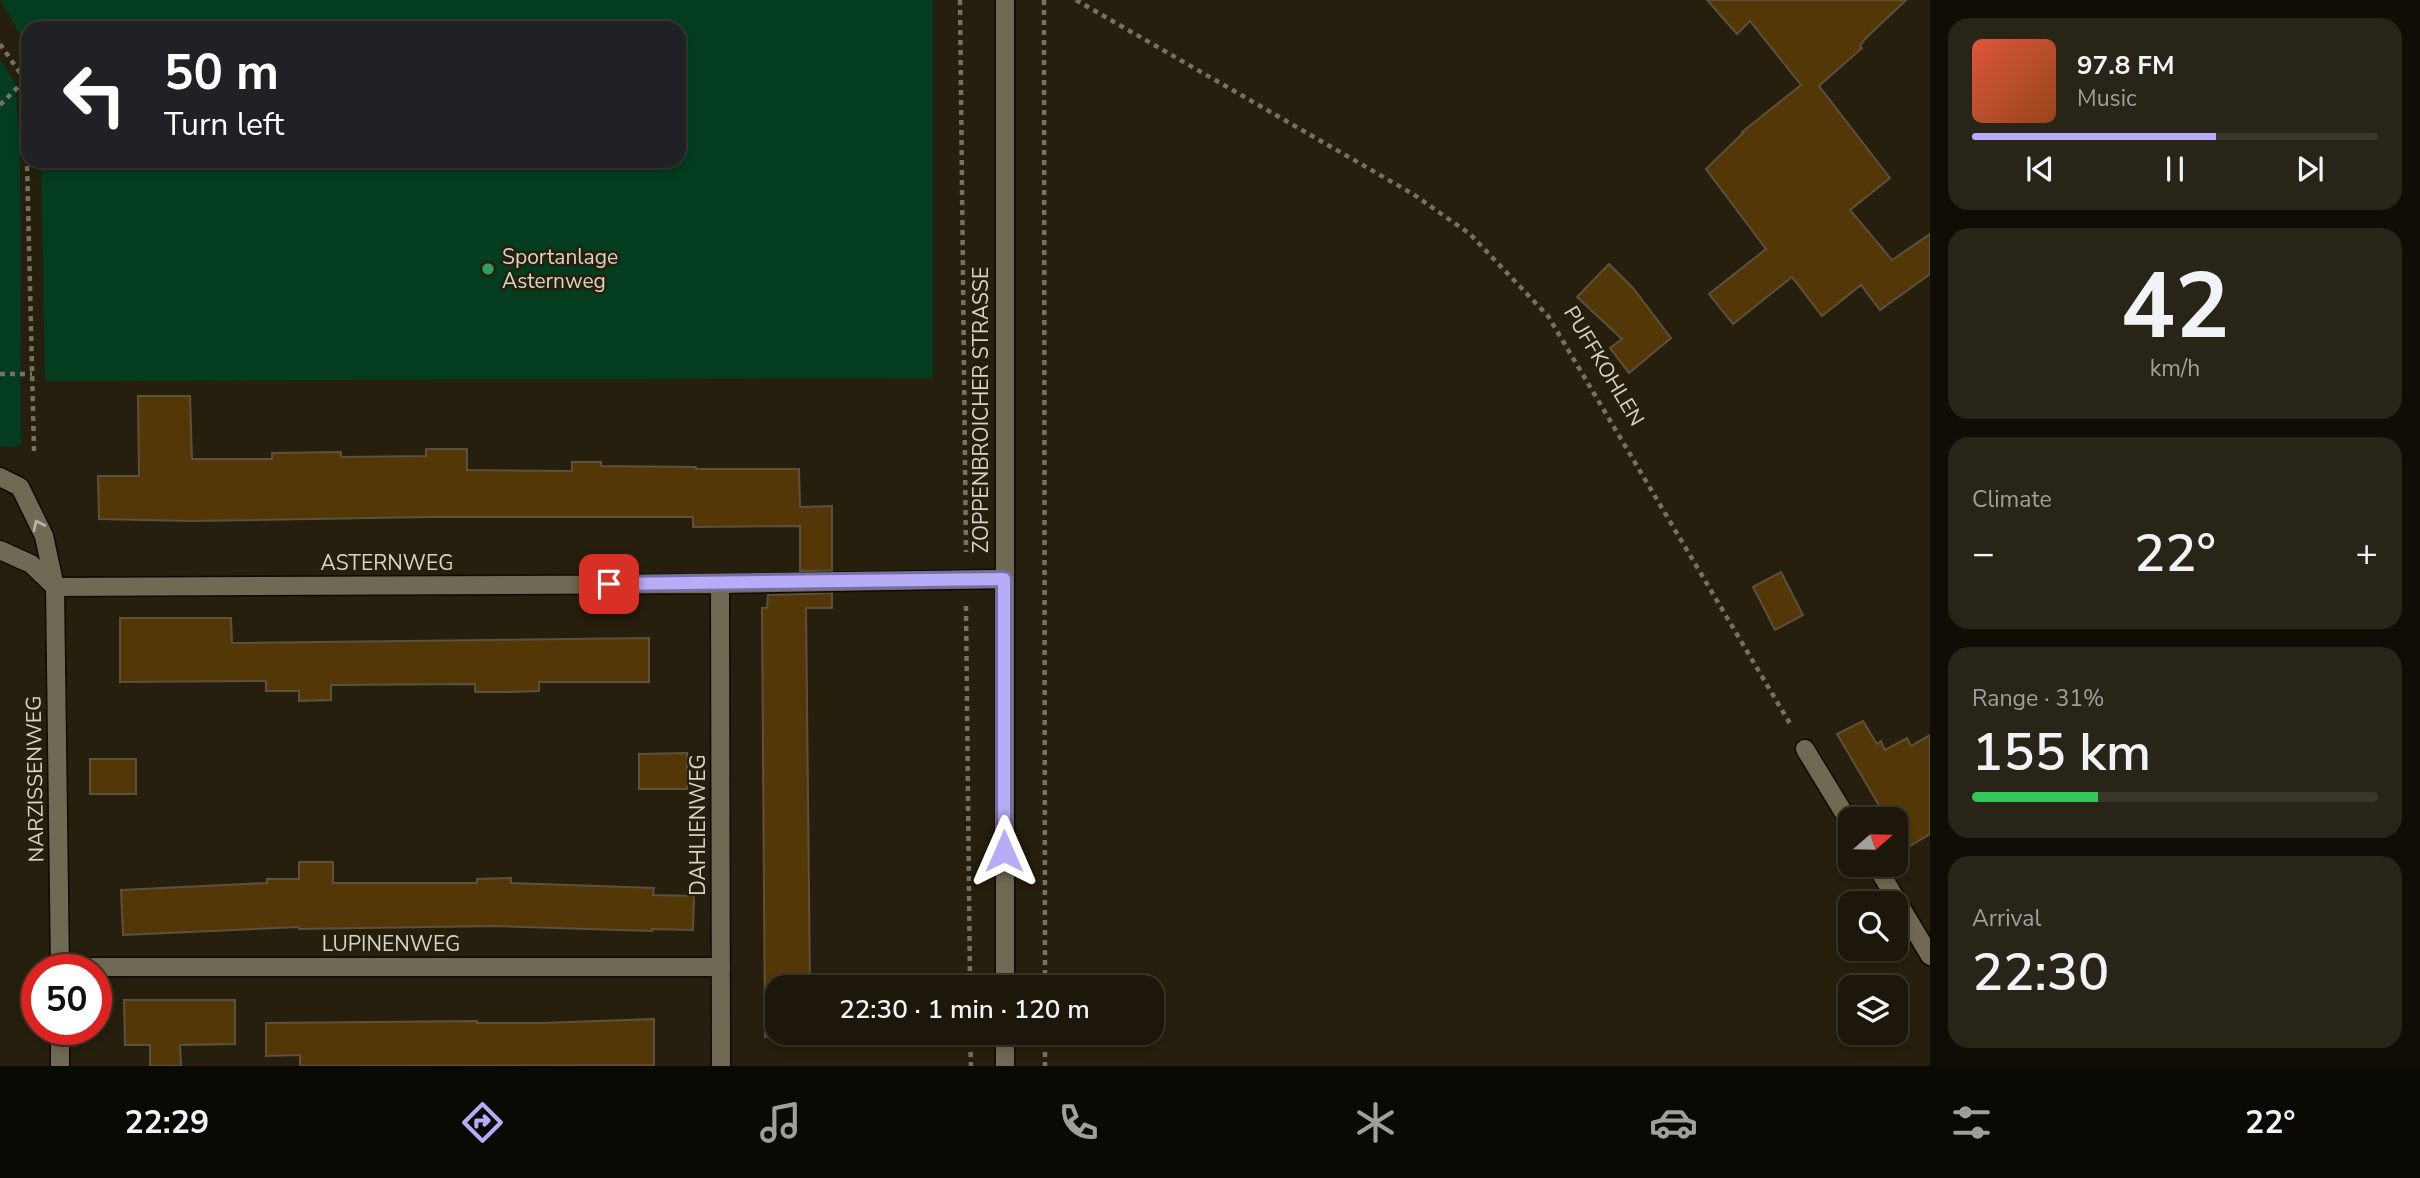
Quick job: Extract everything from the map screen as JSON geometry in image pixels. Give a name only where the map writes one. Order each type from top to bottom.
[{"type":"street","name":"ZOPPENBROICHER STRASSE","points":[[1004,0],[1005,975]]},
{"type":"street","points":[[0,477],[20,487],[44,536],[55,587]]},
{"type":"street","points":[[0,550],[31,564],[55,587]]},
{"type":"street","name":"ASTERNWEG","points":[[55,587],[720,584],[1004,579]]},
{"type":"street","name":"DAHLIENWEG","points":[[720,584],[721,1066]]},
{"type":"street","name":"NARZISSENWEG","points":[[55,587],[60,954]]},
{"type":"street","points":[[1805,749],[1840,807]]},
{"type":"street","points":[[1883,877],[1930,956]]},
{"type":"street","name":"LUPINENWEG","points":[[112,968],[721,967]]},
{"type":"street","points":[[60,1045],[60,1066]]},
{"type":"street","points":[[1005,1045],[1005,1066]]},
{"type":"path","points":[[960,0],[970,975]]},
{"type":"path","points":[[1044,0],[1045,975]]},
{"type":"path","name":"PUFFKOHLEN","points":[[1076,0],[1413,194],[1470,234],[1548,316],[1805,749]]},
{"type":"path","points":[[0,44],[21,74]]},
{"type":"path","points":[[0,105],[21,84]]},
{"type":"path","points":[[27,168],[34,451]]},
{"type":"path","points":[[0,374],[32,374]]},
{"type":"path","points":[[970,1045],[971,1066]]},
{"type":"path","points":[[1045,1045],[1045,1066]]},
{"type":"green space","name":"Sportanlage Asternweg","points":[[0,0],[933,0],[933,378],[45,381],[41,168],[686,168],[686,21],[21,21],[21,36]]},
{"type":"green space","points":[[0,59],[15,82],[20,148],[21,446],[0,447]]},
{"type":"building","points":[[1707,0],[1906,0],[1866,38],[1860,46],[1862,48],[1819,86],[1890,178],[1850,210],[1892,260],[1930,234],[1930,274],[1880,310],[1861,285],[1822,316],[1792,277],[1733,324],[1709,294],[1766,249],[1706,169],[1742,132],[1801,85],[1750,21],[1737,34]]},
{"type":"building","points":[[1609,264],[1633,288],[1671,338],[1629,373],[1610,348],[1622,339],[1577,297]]},
{"type":"building","points":[[138,396],[190,396],[192,459],[272,459],[272,453],[341,452],[341,457],[426,456],[426,449],[467,449],[467,470],[572,471],[572,462],[601,462],[601,466],[696,469],[799,469],[800,507],[832,506],[832,571],[800,571],[800,526],[693,527],[693,517],[429,517],[191,521],[99,519],[98,476],[139,476]]},
{"type":"building","points":[[1781,572],[1803,615],[1775,630],[1753,587]]},
{"type":"building","points":[[832,593],[832,608],[806,608],[810,975],[765,975],[765,1037],[762,608],[767,608],[768,595]]},
{"type":"building","points":[[120,618],[231,618],[232,643],[649,638],[649,682],[539,682],[539,691],[506,692],[475,692],[475,684],[331,685],[331,700],[299,701],[299,691],[266,691],[266,681],[120,682]]},
{"type":"building","points":[[1863,721],[1877,744],[1881,741],[1885,750],[1907,738],[1911,746],[1930,735],[1930,834],[1908,847],[1908,807],[1880,807],[1837,734]]},
{"type":"building","points":[[687,753],[687,789],[639,789],[639,754]]},
{"type":"building","points":[[90,759],[136,759],[136,794],[90,794]]},
{"type":"building","points":[[299,862],[333,862],[333,883],[477,883],[477,879],[511,878],[511,883],[654,888],[653,895],[694,896],[693,930],[493,926],[299,927],[123,935],[121,890],[299,879]]},
{"type":"building","points":[[124,1000],[235,1000],[235,1044],[180,1045],[181,1066],[150,1066],[150,1045],[125,1045]]},
{"type":"building","points":[[654,1019],[654,1065],[300,1066],[300,1055],[266,1056],[266,1023],[542,1023]]},
{"type":"place","name":"Sportanlage Asternweg","points":[[488,269]]},
{"type":"route","points":[[609,584],[1004,579],[1004,851]]}]
